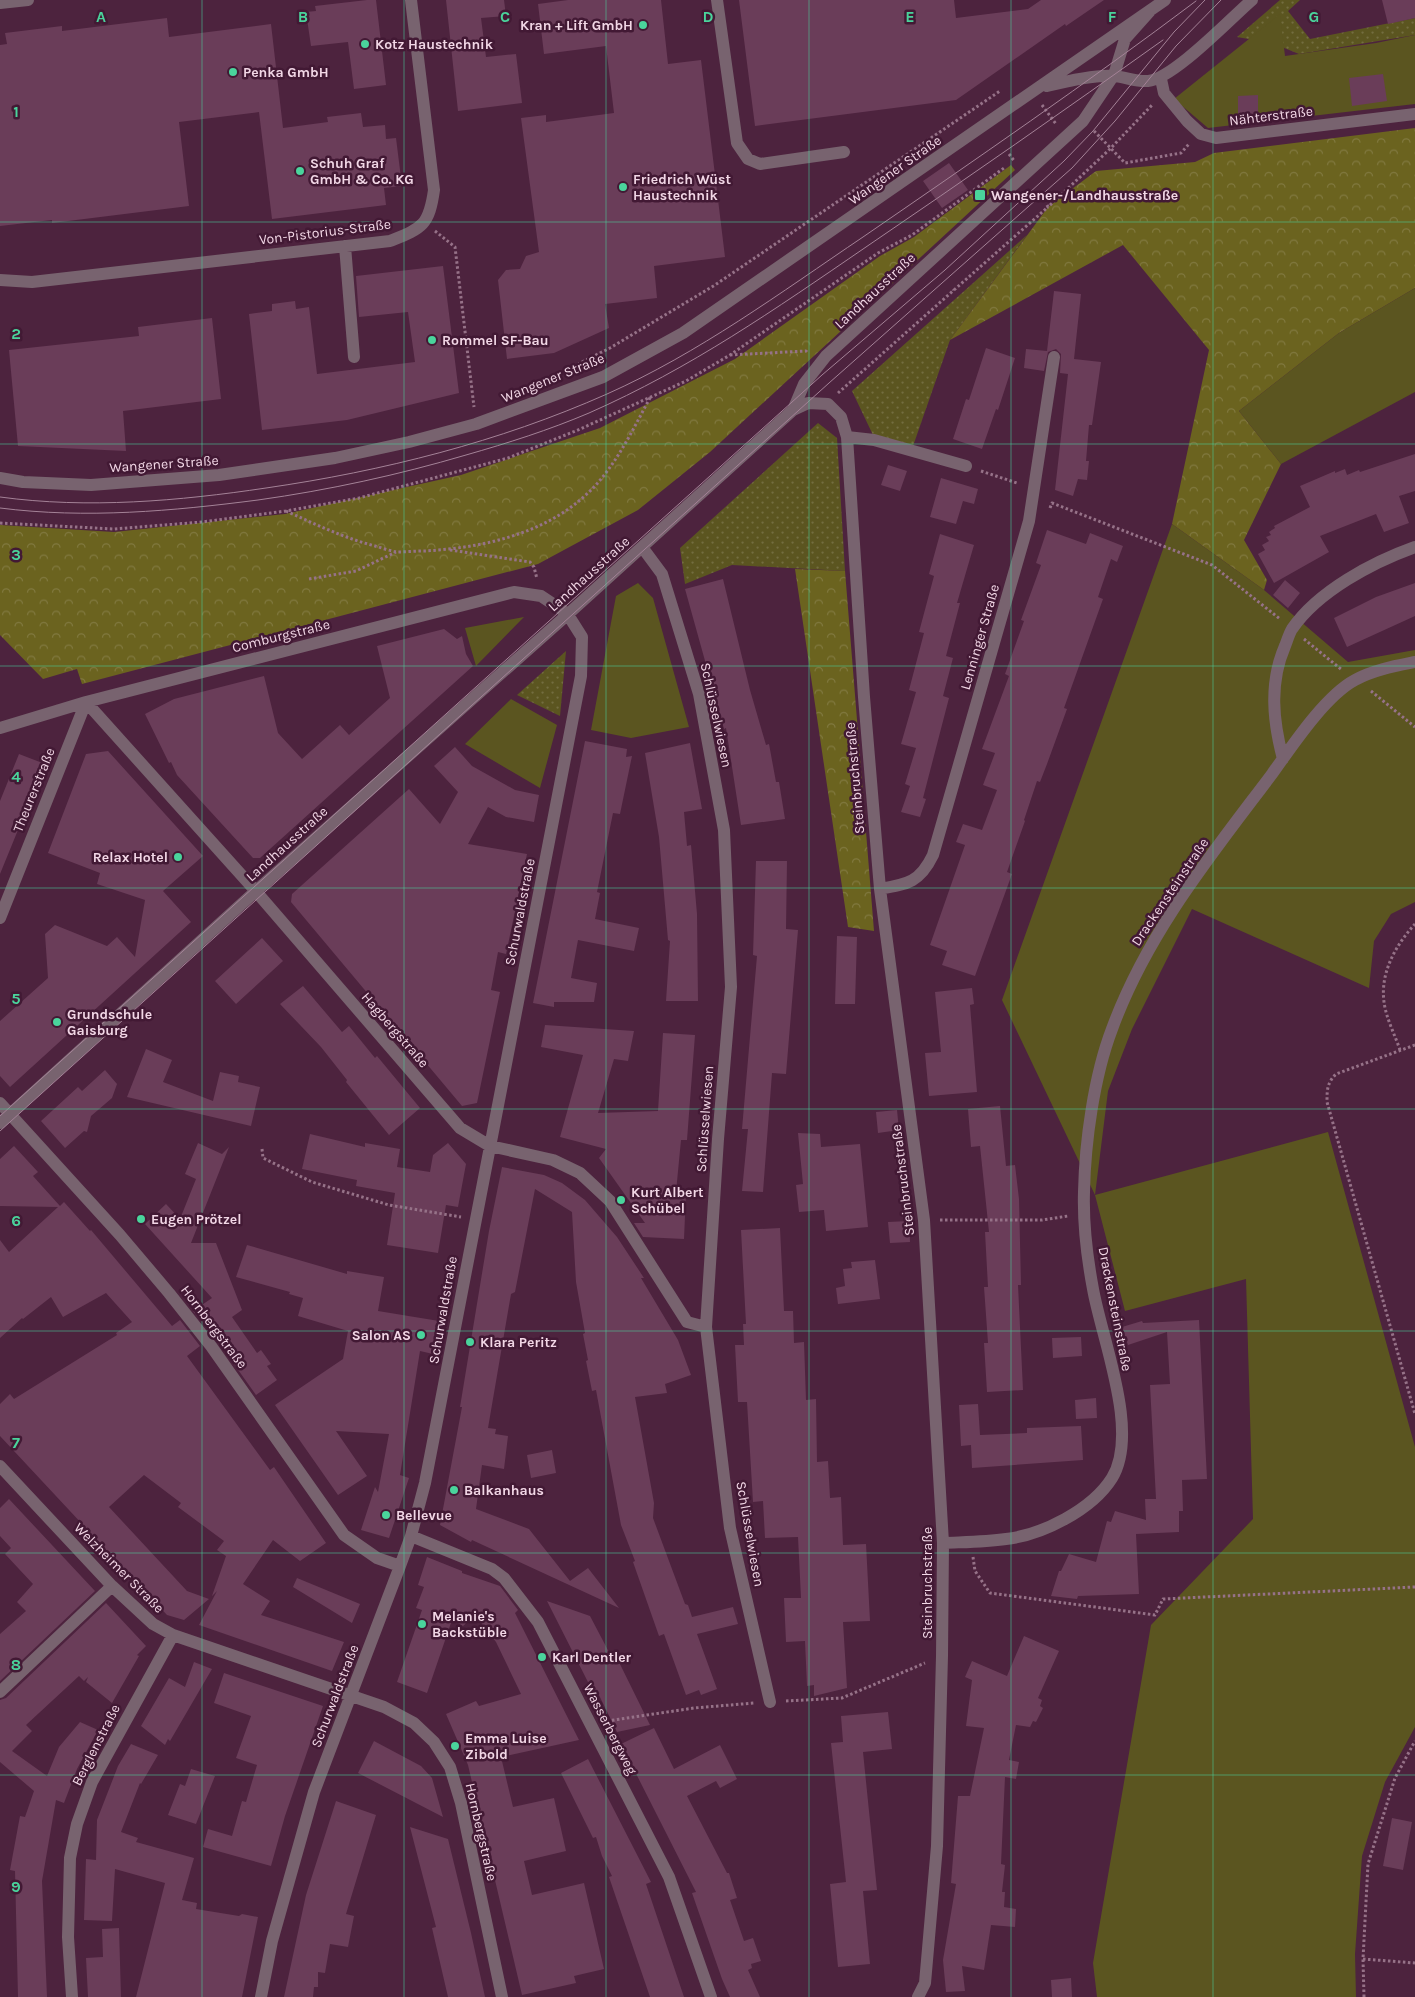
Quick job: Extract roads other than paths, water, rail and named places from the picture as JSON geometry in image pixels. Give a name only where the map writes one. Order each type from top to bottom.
[{"type":"street","points":[[0,4],[28,0]]},
{"type":"street","name":"Von-Pistorius-Straße","points":[[0,280],[32,282],[390,241],[414,231],[424,223],[431,212],[434,190],[411,0]]},
{"type":"street","points":[[717,0],[737,143],[748,159],[760,164],[844,152]]},
{"type":"street","name":"Wangener Straße","points":[[0,478],[24,482],[90,485],[219,475],[335,458],[409,442],[476,424],[602,376],[683,333],[1166,0]]},
{"type":"street","points":[[1161,79],[1176,69],[1252,0]]},
{"type":"street","name":"Landhausstraße","points":[[0,1123],[793,410],[804,384],[826,356],[1083,121],[1114,75],[1125,39],[1150,10]]},
{"type":"street","name":"Wangener Straße","points":[[1039,88],[1068,81],[1114,75],[1134,81],[1148,82],[1161,79]]},
{"type":"street","name":"Nähterstraße","points":[[1161,79],[1164,93],[1187,121],[1201,134],[1216,138],[1415,114]]},
{"type":"street","points":[[345,246],[354,356]]},
{"type":"street","name":"Lenninger Straße","points":[[880,889],[903,885],[925,872],[933,855],[1029,521],[1054,358]]},
{"type":"street","name":"Steinbruchstraße","points":[[793,410],[808,403],[828,404],[841,417],[847,437],[864,697],[880,889],[924,1220],[943,1543],[937,1846],[925,1983],[918,1997]]},
{"type":"street","points":[[847,437],[874,440],[966,466]]},
{"type":"street","name":"Schlüsselwiesen","points":[[642,547],[662,574],[692,668],[699,694],[724,830],[731,987],[718,1139],[706,1327],[730,1528],[770,1702]]},
{"type":"street","points":[[1283,759],[1275,731],[1274,682],[1281,655],[1292,629],[1312,606],[1335,588],[1397,553],[1415,547]]},
{"type":"street","name":"Comburgstraße","points":[[0,728],[86,702],[514,592],[541,596],[567,615]]},
{"type":"street","name":"Schurwaldstraße","points":[[261,1997],[272,1941],[314,1792],[352,1697],[411,1536],[425,1483],[581,676],[582,637],[567,615]]},
{"type":"street","name":"Drackensteinstraße","points":[[943,1543],[1009,1539],[1054,1525],[1082,1510],[1112,1479],[1119,1460],[1122,1435],[1121,1411],[1092,1289],[1084,1214],[1085,1174],[1098,1078],[1110,1033],[1127,990],[1149,947],[1175,906],[1305,728],[1335,696],[1354,680],[1385,668],[1415,662]]},
{"type":"street","name":"Hagbergstraße","points":[[86,702],[256,891],[460,1128],[490,1146],[553,1160],[580,1173],[610,1201],[687,1322],[706,1327]]},
{"type":"street","name":"Theurerstraße","points":[[0,918],[86,702]]},
{"type":"street","name":"Hornbergstraße","points":[[0,1103],[170,1293],[211,1346],[344,1535],[377,1558],[400,1566]]},
{"type":"street","name":"Welzheimer Straße","points":[[0,1466],[112,1586],[152,1624],[173,1635],[352,1697]]},
{"type":"street","name":"Wasserbergweg","points":[[411,1536],[492,1569],[504,1578],[538,1622],[669,1877],[711,1997]]},
{"type":"street","points":[[0,1692],[112,1586]]},
{"type":"street","name":"Berglenstraße","points":[[72,1997],[68,1937],[70,1858],[76,1824],[92,1782],[173,1635]]},
{"type":"street","name":"Hornbergstraße","points":[[352,1697],[384,1707],[414,1723],[434,1742],[450,1767],[461,1802],[502,1997]]},
{"type":"tram line","points":[[0,1116],[822,375],[945,270],[1064,161],[1093,131],[1174,32],[1205,0]]},
{"type":"tram line","points":[[0,1131],[829,383],[1072,168],[1115,121],[1176,46],[1221,0]]},
{"type":"tram line","points":[[0,497],[33,501],[133,502],[200,497],[310,481],[440,453],[525,427],[607,394],[641,378],[707,341],[801,279],[989,150],[1114,62],[1196,1]]},
{"type":"tram line","points":[[0,508],[65,513],[129,512],[258,500],[311,492],[440,462],[544,431],[589,413],[662,377],[765,315],[978,170],[1163,40]]},
{"type":"place","name":"Kran + Lift GmbH","points":[[643,25]]},
{"type":"place","name":"Kotz Haustechnik","points":[[365,44]]},
{"type":"place","name":"Penka GmbH","points":[[233,72]]},
{"type":"place","name":"Schuh Graf GmbH & Co. KG","points":[[300,171]]},
{"type":"place","name":"Friedrich Wüst Haustechnik","points":[[623,187]]},
{"type":"place","name":"Wangener-/Landhausstraße","points":[[980,195]]},
{"type":"place","name":"Rommel SF-Bau","points":[[432,340]]},
{"type":"place","name":"Relax Hotel","points":[[178,857]]},
{"type":"place","name":"Grundschule Gaisburg","points":[[57,1022]]},
{"type":"place","name":"Kurt Albert Schübel","points":[[621,1200]]},
{"type":"place","name":"Eugen Prötzel","points":[[141,1219]]},
{"type":"place","name":"Salon AS","points":[[421,1335]]},
{"type":"place","name":"Klara Peritz","points":[[470,1342]]},
{"type":"place","name":"Balkanhaus","points":[[454,1490]]},
{"type":"place","name":"Bellevue","points":[[386,1515]]},
{"type":"place","name":"Melanie's Backstüble","points":[[422,1624]]},
{"type":"place","name":"Karl Dentler","points":[[542,1657]]},
{"type":"place","name":"Emma Luise Zibold","points":[[455,1746]]}]
